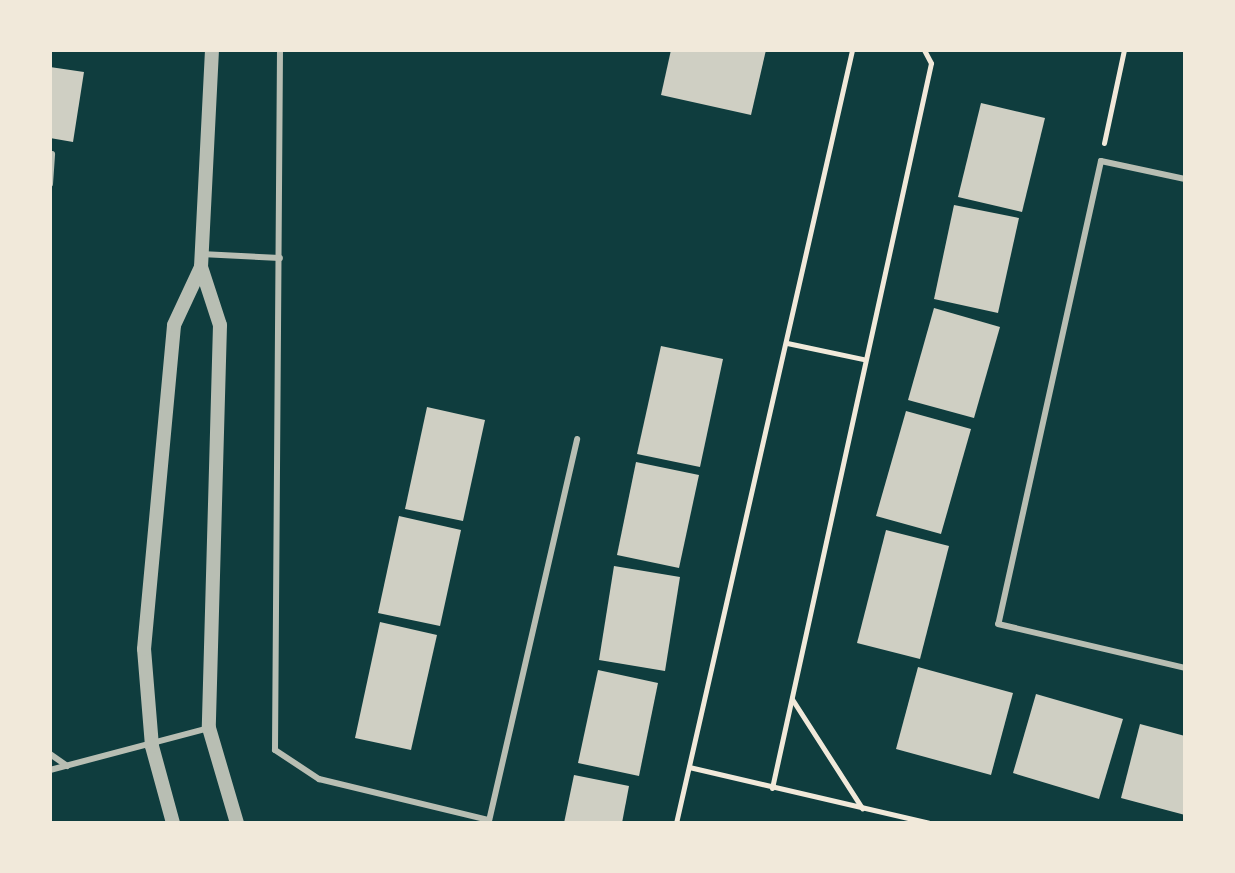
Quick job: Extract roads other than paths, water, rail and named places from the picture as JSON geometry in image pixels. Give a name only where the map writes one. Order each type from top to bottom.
[{"type":"street","points":[[212,50],[201,261],[220,325],[209,728],[237,823]]},
{"type":"street","points":[[173,823],[152,746],[144,649],[174,325],[201,261]]},
{"type":"lane","points":[[280,50],[275,750],[319,779],[489,821],[577,439]]},
{"type":"lane","points":[[50,184],[52,154]]},
{"type":"lane","points":[[1185,179],[1101,161],[998,624],[1185,668]]},
{"type":"lane","points":[[201,261],[280,258]]},
{"type":"lane","points":[[50,770],[152,746],[209,728]]},
{"type":"lane","points":[[50,754],[67,766]]}]
